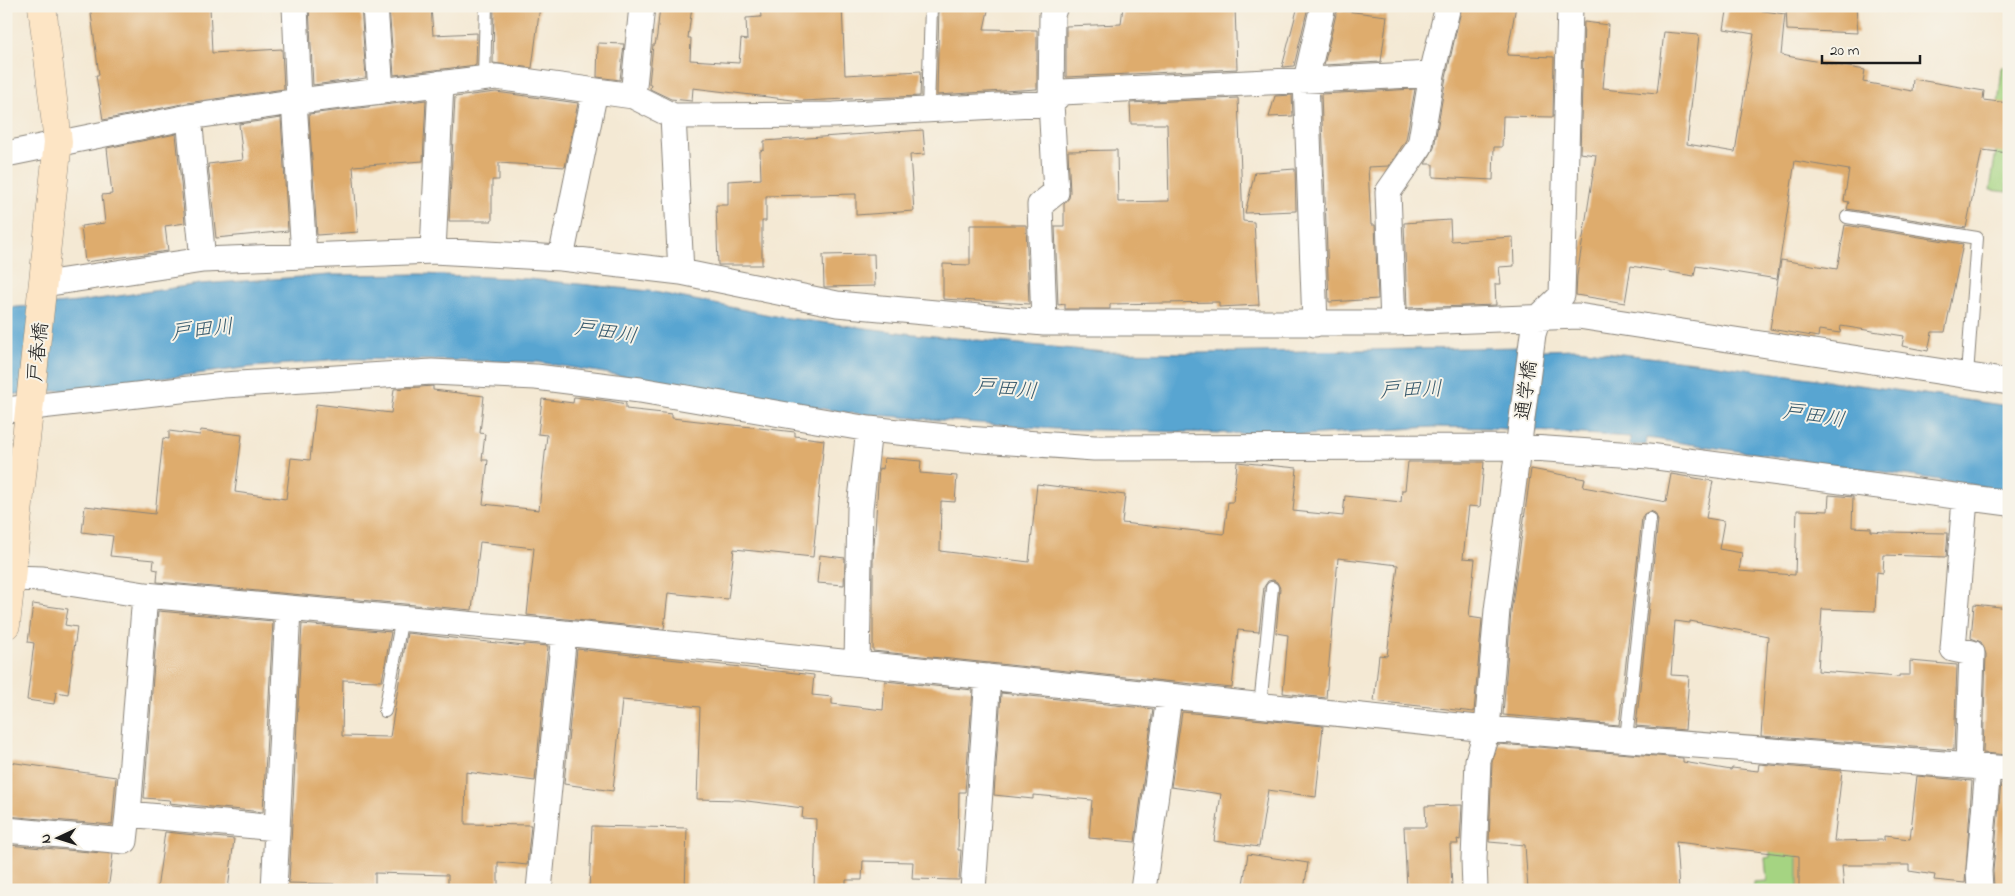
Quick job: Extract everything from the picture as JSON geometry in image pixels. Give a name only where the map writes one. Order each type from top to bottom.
[{"type":"street","name":"戸春橋","points":[[6,625],[19,408],[44,291],[58,142],[42,6]]},
{"type":"street","points":[[295,6],[304,255]]},
{"type":"street","points":[[376,6],[381,90]]},
{"type":"street","points":[[633,96],[642,6]]},
{"type":"street","points":[[1044,324],[1040,205],[1056,192],[1051,103],[1052,15],[1055,6]]},
{"type":"street","points":[[1315,324],[1306,80],[1323,6]]},
{"type":"street","points":[[1393,324],[1388,192],[1420,146],[1432,74],[1448,6]]},
{"type":"street","points":[[1536,326],[1562,295],[1570,6]]},
{"type":"street","points":[[6,154],[189,117],[381,90],[496,77],[633,96],[673,116],[834,115],[928,110],[1051,103],[1062,92],[1432,74]]},
{"type":"street","points":[[433,250],[441,83]]},
{"type":"street","points":[[561,258],[595,91]]},
{"type":"street","points":[[673,116],[681,272]]},
{"type":"street","points":[[189,117],[203,260]]},
{"type":"street","points":[[44,291],[203,260],[433,250],[561,258],[681,272],[837,304],[1044,324],[1536,326],[1578,316],[2009,382]]},
{"type":"street","name":"通学橋","points":[[1475,890],[1474,859],[1478,760],[1487,729],[1498,610],[1518,447],[1536,326]]},
{"type":"street","points":[[19,408],[224,385],[432,372],[536,377],[630,389],[869,429],[966,439],[1094,448],[1518,447],[1649,456],[2009,504]]},
{"type":"street","points":[[858,663],[860,508],[869,429]]},
{"type":"street","points":[[1965,499],[1953,650],[1972,653],[1988,768],[1979,871],[1980,890]]},
{"type":"street","points":[[9,578],[43,579],[145,595],[564,633],[1487,729],[1988,768]]},
{"type":"street","points":[[6,830],[125,841],[145,595]]},
{"type":"street","points":[[274,890],[288,609]]},
{"type":"street","points":[[539,890],[564,633]]},
{"type":"street","points":[[973,890],[988,677]]},
{"type":"street","points":[[1142,890],[1169,697]]},
{"type":"street","points":[[128,814],[276,828]]},
{"type":"lane","points":[[484,78],[486,6]]},
{"type":"lane","points":[[928,110],[931,6]]},
{"type":"lane","points":[[1847,217],[1977,238],[1967,375]]},
{"type":"lane","points":[[1626,739],[1650,519]]},
{"type":"lane","points":[[1260,706],[1272,588]]},
{"type":"lane","points":[[385,711],[402,617]]},
{"type":"green space","points":[[2002,67],[2009,67],[2007,192],[1990,190],[2003,105],[1998,105]]},
{"type":"green space","points":[[1770,834],[1798,835],[1798,890],[1753,890],[1753,882],[1767,881],[1765,858],[1770,857]]},
{"type":"water","name":"戸田川","points":[[422,274],[529,279],[649,291],[780,317],[913,334],[1105,352],[1201,353],[1521,347],[1542,350],[1576,349],[1703,363],[2009,406],[2009,490],[1647,438],[1646,445],[1630,445],[1630,437],[1491,428],[1433,427],[1304,435],[1055,429],[849,413],[537,362],[352,359],[252,367],[67,390],[6,395],[6,308],[78,302],[200,284],[330,275]]},
{"type":"building","points":[[90,6],[210,6],[212,53],[282,49],[284,89],[187,103],[103,120],[96,75],[99,75]]},
{"type":"building","points":[[309,6],[361,6],[366,78],[313,85]]},
{"type":"building","points":[[389,6],[431,6],[433,35],[477,33],[476,65],[394,75]]},
{"type":"building","points":[[494,6],[540,6],[532,68],[493,63]]},
{"type":"building","points":[[660,6],[692,6],[688,38],[691,38],[690,60],[739,63],[741,39],[747,40],[746,18],[761,17],[760,6],[842,6],[845,75],[921,71],[920,96],[801,101],[693,88],[692,101],[671,99],[650,89],[651,84],[649,84]]},
{"type":"building","points":[[939,6],[989,6],[984,29],[1037,30],[1037,89],[937,95]]},
{"type":"building","points":[[1123,6],[1235,6],[1237,69],[1066,77],[1066,26],[1121,24]]},
{"type":"building","points":[[1298,6],[1308,7],[1294,66],[1282,67]]},
{"type":"building","points":[[1462,6],[1516,6],[1507,55],[1554,57],[1553,117],[1503,116],[1502,147],[1494,147],[1493,180],[1433,177],[1433,164],[1425,164],[1434,148],[1446,77]]},
{"type":"building","points":[[1728,6],[1785,14],[1781,55],[1865,70],[1863,82],[1912,91],[1913,79],[1984,91],[1983,100],[2009,103],[2009,153],[1982,150],[1966,228],[1847,209],[1849,202],[1844,201],[1849,170],[1795,161],[1777,279],[1696,266],[1694,276],[1631,266],[1625,303],[1576,295],[1577,276],[1596,155],[1580,153],[1584,22],[1609,25],[1603,88],[1657,93],[1664,32],[1699,35],[1687,144],[1735,152],[1754,34],[1724,29]]},
{"type":"building","points":[[1786,6],[1856,6],[1858,33],[1787,30]]},
{"type":"building","points":[[1337,10],[1387,16],[1381,62],[1324,65]]},
{"type":"building","points":[[598,43],[624,44],[620,80],[597,77]]},
{"type":"building","points":[[1415,89],[1406,140],[1389,166],[1368,167],[1371,225],[1375,225],[1378,299],[1329,302],[1321,94]]},
{"type":"building","points":[[496,92],[578,103],[565,167],[499,163],[499,180],[492,180],[492,221],[449,221],[455,97]]},
{"type":"building","points":[[1292,95],[1293,116],[1269,117],[1275,96]]},
{"type":"building","points":[[1238,98],[1243,221],[1254,222],[1259,305],[1219,307],[1219,302],[1110,304],[1110,309],[1065,309],[1065,304],[1058,305],[1055,226],[1064,226],[1064,204],[1069,198],[1068,151],[1117,150],[1118,202],[1169,201],[1167,124],[1131,124],[1130,103]]},
{"type":"building","points":[[426,100],[423,161],[353,166],[358,232],[317,235],[309,114]]},
{"type":"building","points":[[281,118],[288,231],[216,238],[208,164],[243,160],[239,124]]},
{"type":"building","points":[[923,130],[925,154],[910,155],[914,211],[856,215],[856,194],[766,196],[766,221],[762,221],[762,265],[718,265],[716,205],[728,205],[728,181],[761,179],[760,151],[764,150],[764,141]]},
{"type":"building","points":[[176,134],[185,223],[165,226],[168,251],[85,262],[81,226],[105,223],[102,195],[112,194],[107,148]]},
{"type":"building","points":[[1295,169],[1296,211],[1245,213],[1255,172]]},
{"type":"building","points":[[1450,220],[1451,241],[1513,237],[1514,266],[1499,267],[1501,284],[1495,284],[1496,305],[1407,308],[1404,223]]},
{"type":"building","points":[[970,225],[1026,225],[1029,304],[943,299],[943,264],[970,265]]},
{"type":"building","points":[[1845,225],[1963,244],[1945,332],[1932,332],[1928,351],[1902,346],[1904,336],[1841,326],[1840,333],[1819,330],[1818,337],[1770,329],[1781,260],[1837,269]]},
{"type":"building","points":[[874,254],[875,286],[824,287],[823,255]]},
{"type":"building","points":[[433,386],[433,390],[484,396],[480,433],[485,434],[482,460],[488,460],[483,504],[539,510],[547,435],[538,434],[542,399],[573,403],[574,397],[610,401],[626,404],[626,409],[672,414],[672,418],[795,432],[795,436],[824,440],[813,557],[734,549],[728,599],[668,593],[664,629],[527,615],[534,548],[480,542],[472,610],[157,582],[158,570],[153,569],[154,560],[110,556],[113,536],[82,532],[85,506],[155,514],[163,438],[169,439],[169,431],[200,435],[201,430],[242,435],[235,492],[286,499],[291,458],[310,460],[316,404],[391,413],[394,389]]},
{"type":"building","points":[[884,458],[921,461],[920,473],[957,476],[955,502],[941,501],[940,551],[1029,562],[1037,484],[1125,495],[1122,523],[1224,534],[1228,502],[1233,502],[1237,462],[1297,468],[1293,511],[1343,516],[1345,496],[1401,502],[1402,490],[1405,490],[1408,462],[1484,462],[1480,507],[1469,506],[1463,558],[1475,559],[1469,617],[1482,619],[1474,712],[1374,701],[1379,655],[1387,656],[1398,565],[1338,558],[1326,698],[1283,693],[1288,635],[1276,633],[1280,588],[1277,582],[1273,580],[1268,581],[1264,587],[1259,632],[1238,630],[1232,688],[873,651],[873,561],[879,468],[883,469]]},
{"type":"building","points":[[1531,469],[1585,479],[1583,487],[1666,502],[1671,474],[1713,481],[1706,518],[1724,521],[1719,549],[1742,553],[1739,571],[1795,575],[1797,510],[1828,511],[1829,495],[1853,497],[1852,527],[1871,528],[1871,531],[1885,532],[1948,533],[1946,557],[1884,555],[1883,573],[1877,572],[1875,611],[1822,609],[1818,671],[1899,677],[1899,675],[1910,675],[1910,661],[1957,665],[1954,750],[1761,736],[1768,636],[1690,621],[1690,623],[1675,621],[1671,675],[1689,676],[1685,730],[1636,726],[1658,520],[1655,513],[1650,511],[1644,514],[1642,518],[1619,725],[1503,715],[1511,612]]},
{"type":"building","points":[[820,555],[845,558],[844,585],[817,583]]},
{"type":"building","points":[[33,604],[68,609],[65,625],[77,627],[68,694],[56,692],[54,704],[27,700],[34,643],[28,642]]},
{"type":"building","points":[[1974,604],[2009,608],[2009,755],[1983,753],[1986,654],[1981,642],[1971,638]]},
{"type":"building","points":[[158,611],[273,621],[263,812],[169,803],[170,800],[144,798]]},
{"type":"building","points":[[302,624],[391,632],[382,681],[343,680],[342,736],[390,737],[407,633],[524,646],[524,644],[548,646],[535,781],[466,772],[465,824],[531,825],[527,865],[498,862],[498,890],[448,890],[448,875],[375,873],[375,890],[334,890],[334,884],[289,883]]},
{"type":"building","points":[[577,649],[814,675],[812,695],[832,697],[832,704],[883,710],[885,681],[973,690],[965,792],[959,792],[958,850],[961,850],[959,880],[912,879],[913,862],[863,861],[862,880],[846,880],[846,890],[814,890],[816,819],[802,818],[803,808],[739,800],[697,799],[700,707],[622,700],[613,791],[564,784]]},
{"type":"building","points":[[1001,693],[1153,709],[1135,842],[1089,838],[1092,800],[1033,795],[1033,799],[994,795]]},
{"type":"building","points":[[1182,712],[1323,726],[1316,797],[1268,790],[1259,847],[1214,841],[1221,794],[1171,787]]},
{"type":"building","points":[[1498,744],[1683,758],[1683,762],[1731,770],[1732,768],[1758,771],[1759,764],[1842,771],[1834,841],[1884,840],[1884,836],[1910,839],[1917,776],[1972,781],[1965,883],[1934,880],[1935,875],[1909,871],[1909,865],[1842,865],[1844,890],[1799,890],[1799,856],[1676,842],[1679,890],[1528,890],[1525,845],[1489,842],[1492,762]]},
{"type":"building","points":[[9,762],[116,777],[112,825],[6,816]]},
{"type":"building","points":[[2001,783],[2009,783],[2009,888],[1994,886],[1993,871]]},
{"type":"building","points":[[1462,805],[1460,840],[1457,839],[1458,844],[1450,844],[1452,888],[1407,889],[1404,827],[1426,827],[1425,806]]},
{"type":"building","points":[[592,826],[687,828],[685,890],[589,890]]},
{"type":"building","points":[[165,832],[234,839],[228,890],[157,890]]},
{"type":"building","points":[[8,845],[113,854],[108,890],[6,890]]},
{"type":"building","points":[[1248,854],[1308,863],[1304,890],[1242,890]]}]
